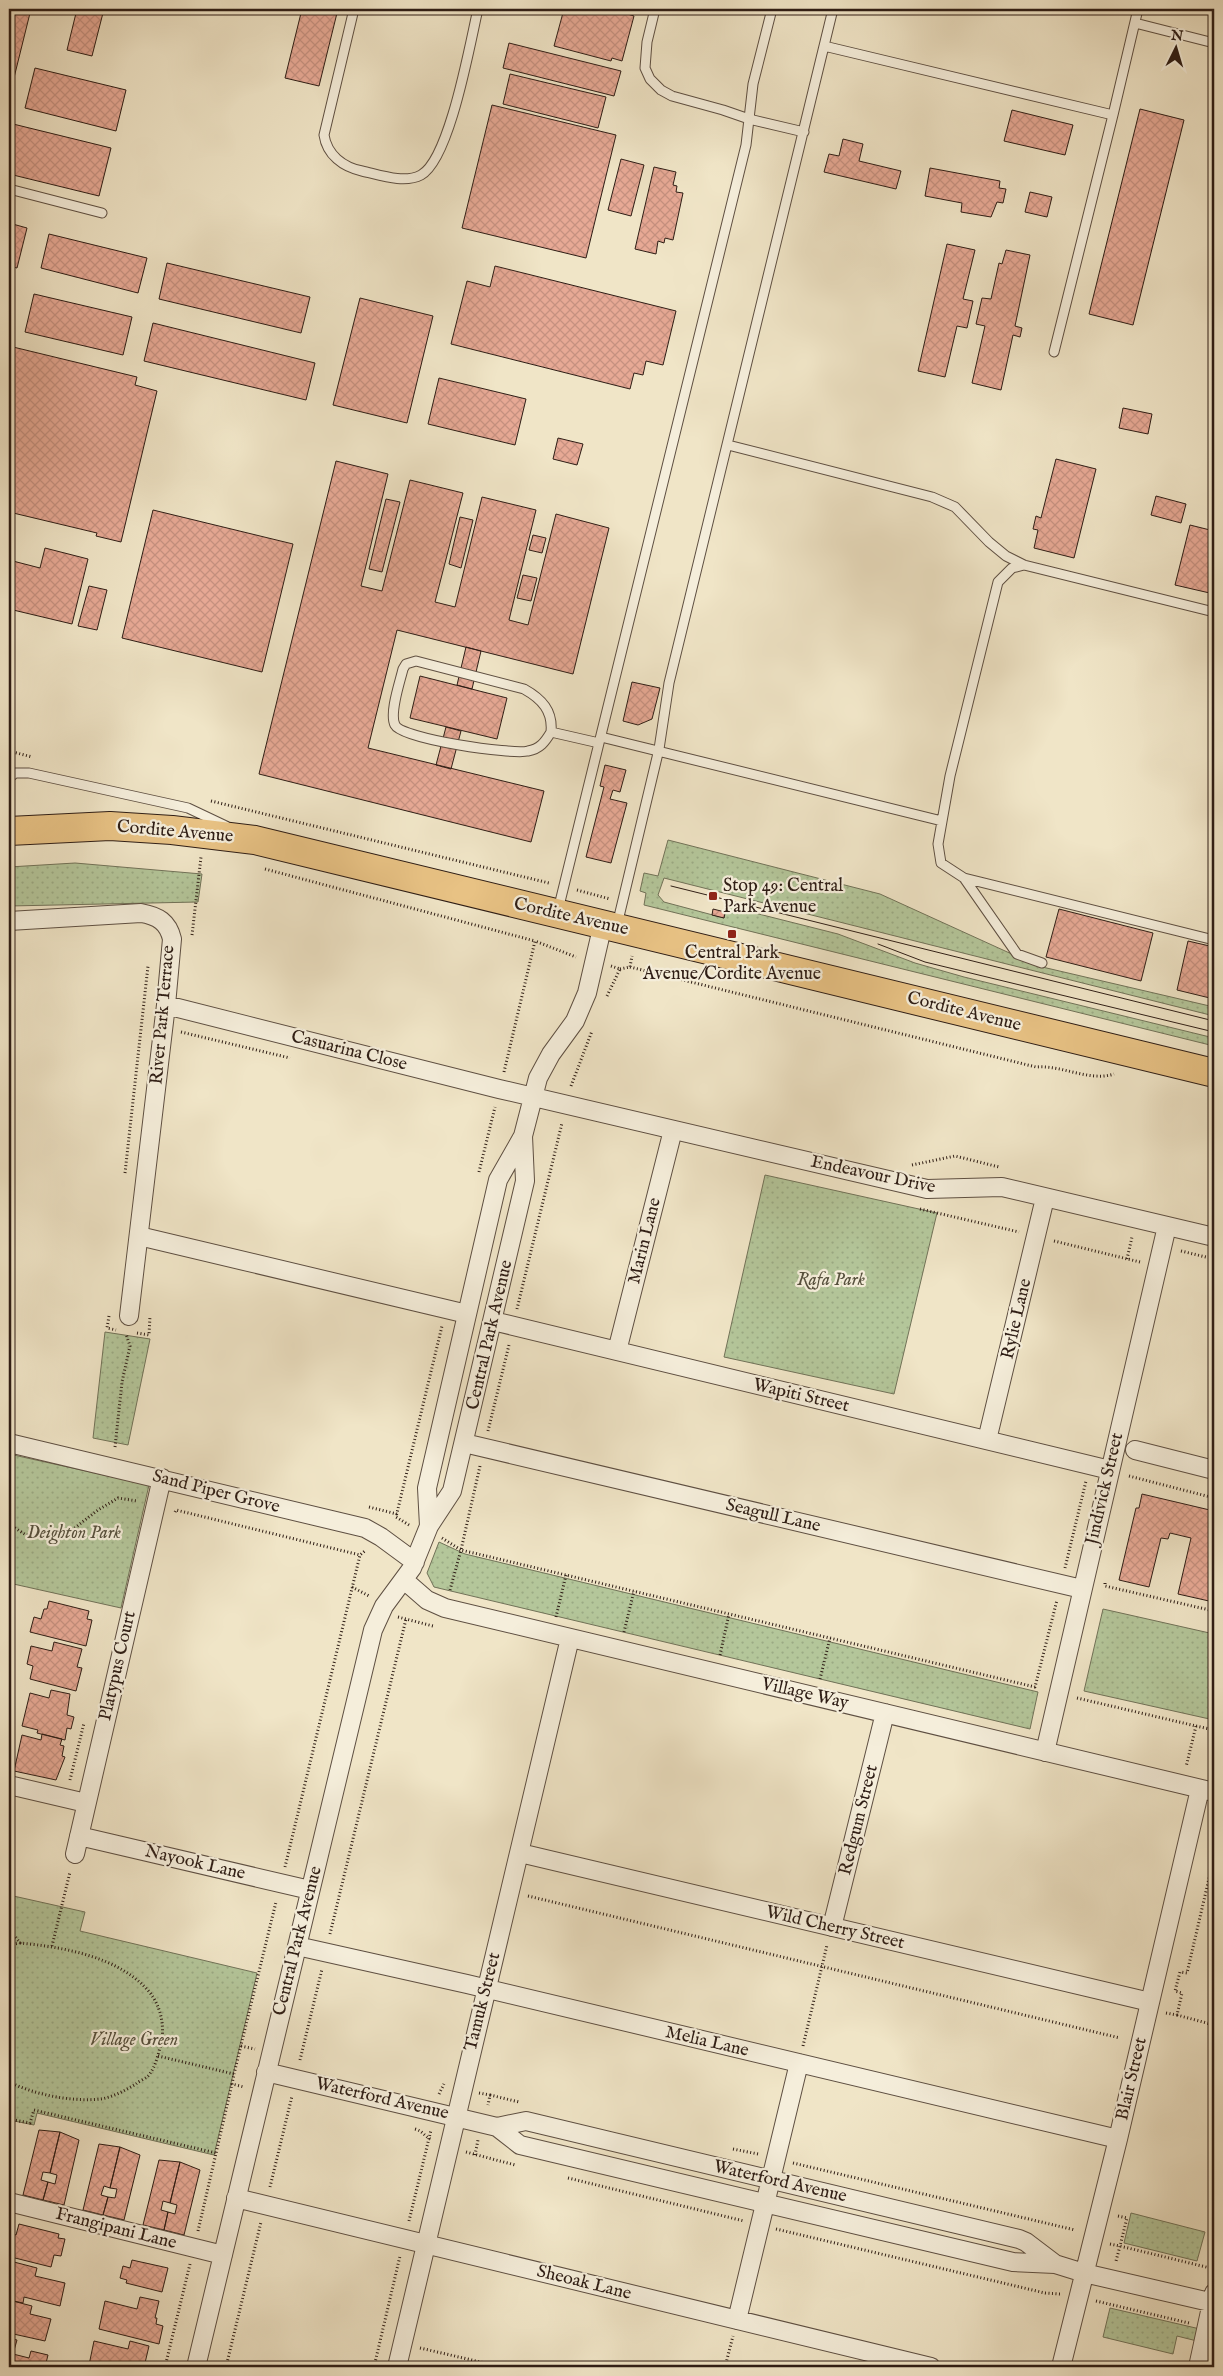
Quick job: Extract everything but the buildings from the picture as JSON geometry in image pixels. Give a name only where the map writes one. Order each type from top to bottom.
[{"type":"main road","name":"Cordite Avenue","points":[[9,831],[110,826],[172,830],[256,853],[557,913],[1214,1073]]},
{"type":"street","name":"River Park Terrace","points":[[9,921],[141,913],[159,919],[166,924],[172,939],[175,1008],[127,1324]]},
{"type":"street","name":"Central Park Avenue","points":[[429,1526],[427,1488],[498,1180],[523,1136],[538,1078],[551,1054],[575,1021],[587,993],[609,926]]},
{"type":"street","name":"Casuarina Close","points":[[175,1008],[533,1096]]},
{"type":"street","name":"Endeavour Drive","points":[[533,1096],[927,1189],[1002,1187],[1214,1237]]},
{"type":"street","name":"Marin Lane","points":[[617,1351],[672,1130]]},
{"type":"street","name":"Central Park Avenue","points":[[196,2367],[373,1630],[384,1606],[415,1562],[429,1526],[452,1491],[525,1182],[523,1136]]},
{"type":"street","name":"Rylie Lane","points":[[988,1440],[1045,1198]]},
{"type":"street","name":"Jindivick Street","points":[[1045,1752],[1167,1226]]},
{"type":"street","points":[[139,1236],[467,1314]]},
{"type":"street","name":"Wapiti Street","points":[[493,1321],[1110,1470]]},
{"type":"street","name":"Sand Piper Grove","points":[[9,1443],[365,1528],[381,1537],[415,1562]]},
{"type":"street","name":"Seagull Lane","points":[[464,1443],[1082,1590]]},
{"type":"street","points":[[1135,1450],[1214,1470]]},
{"type":"street","name":"Platypus Court","points":[[72,1862],[162,1478]]},
{"type":"street","name":"Village Way","points":[[404,1580],[427,1600],[445,1608],[1207,1791]]},
{"type":"street","name":"Tamuk Street","points":[[397,2367],[570,1638]]},
{"type":"street","name":"Redgum Street","points":[[832,1927],[885,1713]]},
{"type":"street","points":[[9,1785],[86,1803]]},
{"type":"street","name":"Blair Street","points":[[1061,2367],[1150,2002],[1207,1791]]},
{"type":"street","name":"Nayook Lane","points":[[79,1836],[310,1890]]},
{"type":"street","name":"Wild Cherry Street","points":[[520,1853],[1150,2002]]},
{"type":"street","name":"Melia Lane","points":[[296,1946],[486,1989],[1118,2139]]},
{"type":"street","points":[[737,2320],[799,2064]]},
{"type":"street","name":"Waterford Avenue","points":[[266,2072],[497,2127],[520,2145],[765,2204],[1013,2262],[1055,2264],[1084,2273],[1214,2299]]},
{"type":"street","name":"Waterford Avenue","points":[[497,2127],[526,2121],[1018,2239],[1026,2242],[1055,2264]]},
{"type":"street","name":"Sheoak Lane","points":[[236,2198],[931,2367]]},
{"type":"street","name":"Frangipani Lane","points":[[9,2202],[223,2255]]},
{"type":"street","points":[[1198,2367],[1214,2299]]},
{"type":"lane","points":[[354,9],[324,135],[325,144],[331,154],[349,167],[408,179],[421,176],[430,169],[443,147],[478,9]]},
{"type":"lane","points":[[655,9],[645,55],[645,68],[650,79],[672,96],[749,119],[804,132]]},
{"type":"lane","points":[[557,913],[746,145],[753,84],[772,9]]},
{"type":"lane","points":[[609,926],[659,750],[669,683],[833,9]]},
{"type":"lane","points":[[1054,352],[1138,9]]},
{"type":"lane","points":[[1135,23],[1214,43]]},
{"type":"lane","points":[[824,46],[1113,115]]},
{"type":"lane","points":[[9,189],[102,213]]},
{"type":"lane","points":[[728,445],[932,497],[955,507],[989,542],[1006,556],[1024,565],[1214,612]]},
{"type":"lane","points":[[1024,565],[1012,568],[998,582],[950,776],[938,844],[941,863],[964,878],[1214,940]]},
{"type":"lane","points":[[416,661],[524,690],[536,696],[546,707],[550,715],[551,732],[546,742],[538,748],[526,752],[460,746],[404,732],[394,724],[393,715],[403,668],[406,664],[416,661]]},
{"type":"lane","points":[[551,732],[659,750],[942,821]]},
{"type":"lane","points":[[9,778],[15,774],[29,772],[188,808],[256,853]]},
{"type":"lane","points":[[964,878],[1017,954],[1042,962]]},
{"type":"path","points":[[256,853],[535,941]]},
{"type":"path","points":[[194,854],[209,857]]},
{"type":"path","points":[[191,942],[201,856]]},
{"type":"path","points":[[630,967],[1036,1067],[1051,1066],[1101,1078],[1119,1073]]},
{"type":"path","points":[[175,1008],[180,1041]]},
{"type":"path","points":[[571,1086],[580,1088]]},
{"type":"path","points":[[906,1166],[956,1156],[1002,1168]]},
{"type":"path","points":[[1127,1259],[1137,1219]]},
{"type":"path","points":[[115,1447],[122,1382],[130,1346],[127,1324]]},
{"type":"path","points":[[432,1326],[442,1328]]},
{"type":"path","points":[[1127,1486],[1129,1476],[1214,1498]]},
{"type":"path","points":[[9,1524],[26,1535],[51,1536],[72,1530],[98,1510],[118,1498],[137,1501]]},
{"type":"path","points":[[174,1520],[176,1510],[360,1554]]},
{"type":"path","points":[[165,2367],[360,1554],[381,1537]]},
{"type":"path","points":[[1107,1577],[1105,1586],[1214,1611]]},
{"type":"path","points":[[620,1650],[634,1591]]},
{"type":"path","points":[[716,1673],[729,1614]]},
{"type":"path","points":[[226,2367],[406,1619]]},
{"type":"path","points":[[816,1697],[830,1638]]},
{"type":"path","points":[[1196,1726],[1214,1730]]},
{"type":"path","points":[[1177,2015],[1182,1993],[1175,1991],[1180,1972],[1187,1974],[1214,1857]]},
{"type":"path","points":[[52,1946],[72,1862]]},
{"type":"path","points":[[510,1892],[1120,2038]]},
{"type":"path","points":[[799,2064],[832,1927]]},
{"type":"path","points":[[9,1929],[20,1943]]},
{"type":"path","points":[[9,1945],[20,1943],[52,1946],[75,1951],[106,1962],[129,1975],[150,1994],[162,2016],[162,2039],[158,2056],[148,2076],[126,2089],[103,2099],[64,2099],[19,2087],[9,2082]]},
{"type":"path","points":[[1164,2022],[1166,2013],[1214,2025]]},
{"type":"path","points":[[241,2046],[310,2061]]},
{"type":"path","points":[[158,2056],[234,2074]]},
{"type":"path","points":[[232,2084],[262,2092]]},
{"type":"path","points":[[374,2367],[439,2094],[430,2091]]},
{"type":"path","points":[[9,2125],[9,2119],[30,2123],[34,2110],[216,2153]]},
{"type":"path","points":[[1120,2206],[1118,2216],[1127,2218],[1120,2246],[1214,2269]]},
{"type":"path","points":[[725,2367],[737,2320]]},
{"type":"path","points":[[402,2343],[502,2367]]},
{"type":"green space","points":[[668,840],[880,894],[1038,966],[1214,1007],[1214,1016],[664,878],[658,895],[664,902],[724,918],[727,906],[838,934],[915,963],[964,977],[1214,1038],[1214,1046],[644,905],[646,893],[640,891],[644,873],[658,876]]},
{"type":"green space","points":[[75,863],[202,874],[198,902],[9,906],[9,867]]},
{"type":"green space","name":"Rafa Park","points":[[765,1175],[937,1213],[894,1394],[724,1357]]},
{"type":"green space","points":[[105,1332],[150,1339],[128,1445],[93,1438]]},
{"type":"green space","name":"Deighton Park","points":[[9,1454],[149,1485],[121,1608],[9,1583]]},
{"type":"green space","points":[[439,1542],[465,1554],[1038,1692],[1030,1729],[434,1587],[427,1573]]},
{"type":"green space","points":[[1103,1609],[1214,1634],[1214,1720],[1084,1691]]},
{"type":"green space","name":"Village Green","points":[[9,1895],[85,1912],[80,1931],[257,1973],[214,2155],[37,2113],[34,2125],[9,2120]]},
{"type":"green space","points":[[1131,2213],[1205,2232],[1197,2261],[1124,2243]]},
{"type":"green space","points":[[1110,2308],[1200,2329],[1197,2341],[1177,2336],[1173,2354],[1103,2337]]},
{"type":"tram line","points":[[671,886],[1214,1021]]},
{"type":"tram line","points":[[878,944],[925,962],[1214,1032]]},
{"type":"place","name":"Stop 49: Central Park Avenue","points":[[713,896]]},
{"type":"place","name":"Central Park Avenue/Cordite Avenue","points":[[732,934]]}]
